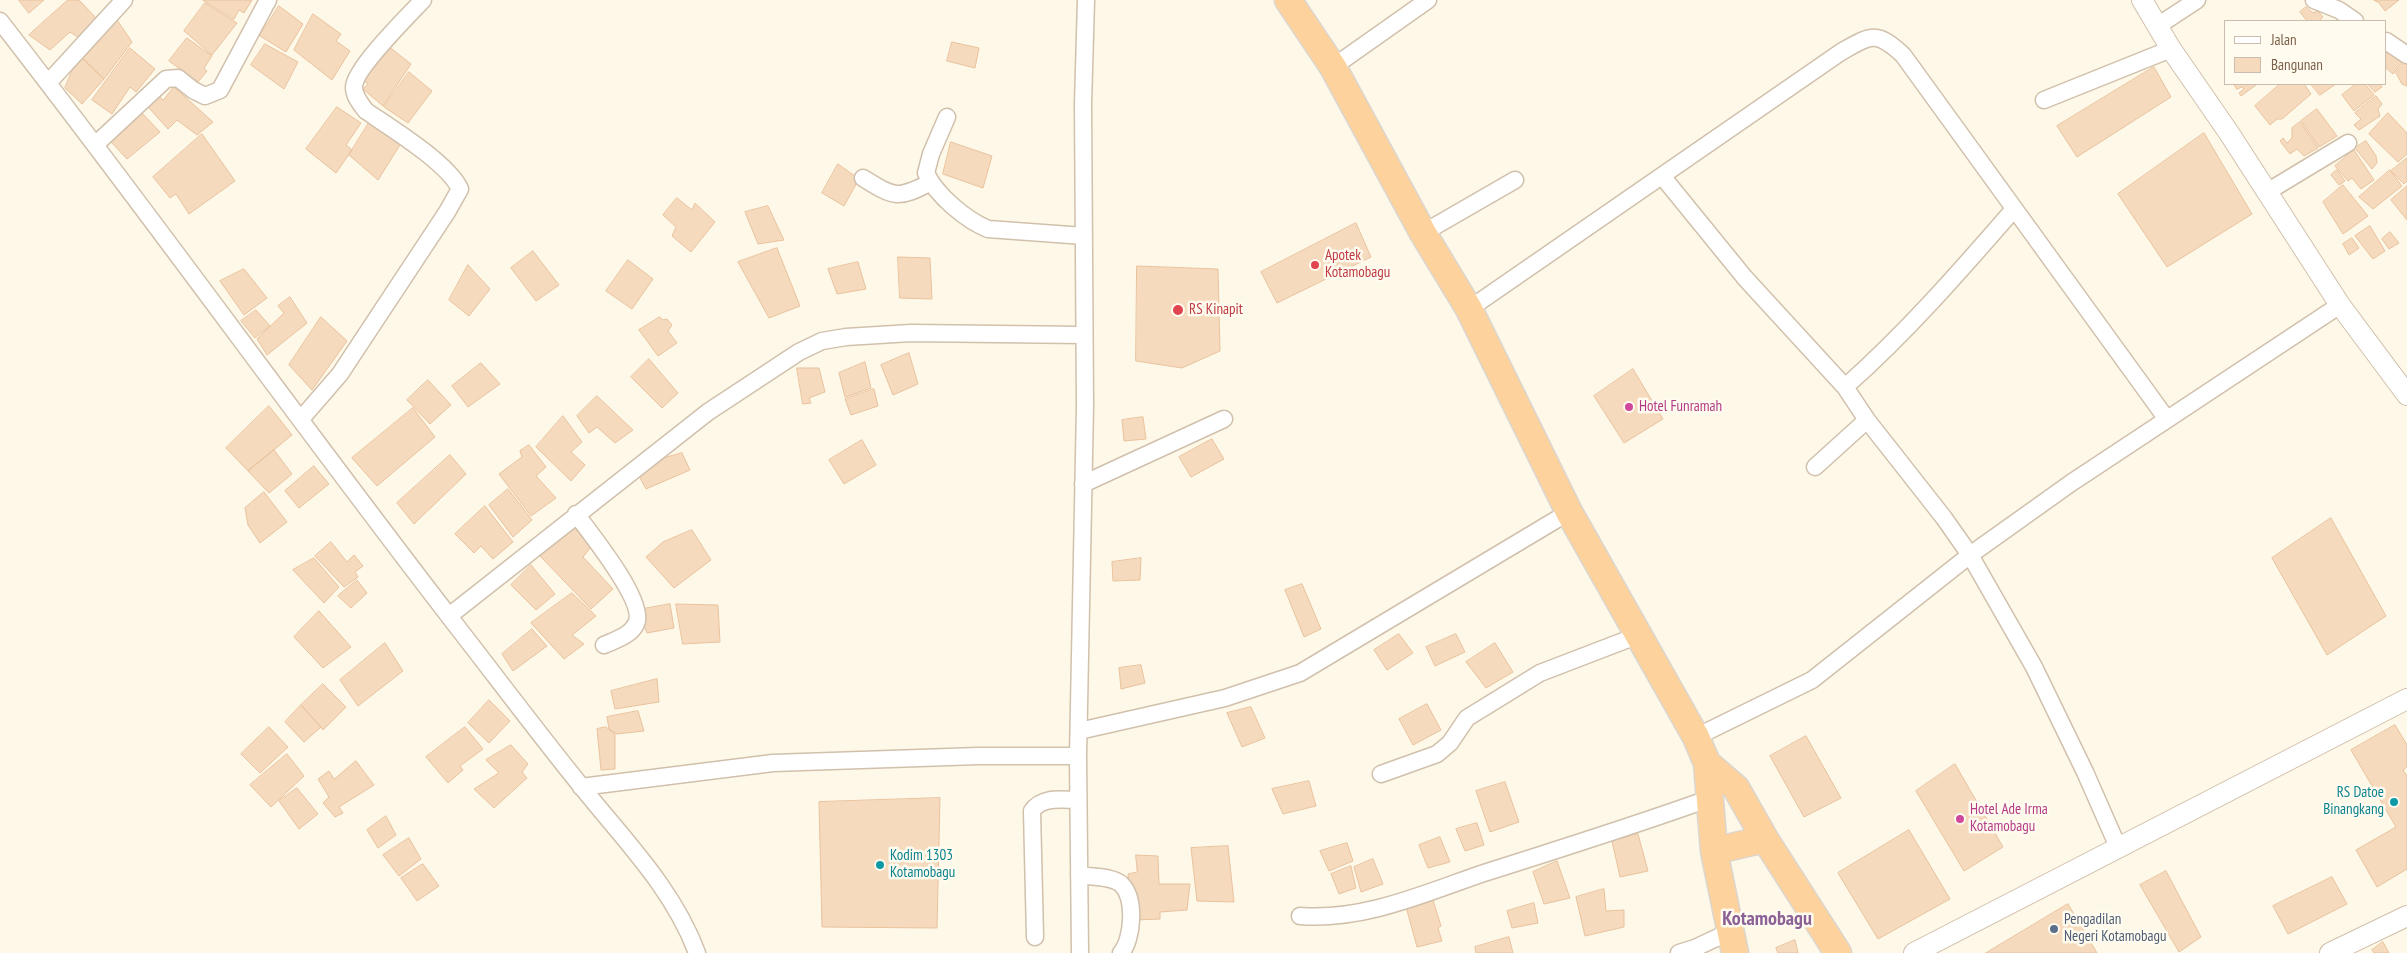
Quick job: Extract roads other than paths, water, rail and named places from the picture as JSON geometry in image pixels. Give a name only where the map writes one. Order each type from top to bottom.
[{"type":"highway","points":[[1288,0],[1334,67],[1423,233],[1469,308],[1569,512],[1696,737],[1707,763],[1714,851],[1733,942]]},
{"type":"highway","points":[[1707,763],[1736,788],[1765,839],[1838,953]]},
{"type":"highway","points":[[1714,851],[1765,839]]},
{"type":"street","points":[[48,83],[124,0]]},
{"type":"street","points":[[95,145],[166,79],[178,78],[193,90],[205,96],[220,90],[268,0]]},
{"type":"street","points":[[301,419],[340,374],[447,212],[460,189],[455,178],[443,166],[366,111],[358,100],[354,86],[358,75],[371,58],[423,0]]},
{"type":"street","points":[[1080,953],[1078,756],[1083,484],[1083,104],[1086,0]]},
{"type":"street","points":[[1334,67],[1428,0]]},
{"type":"street","points":[[2142,0],[2159,25],[2171,49],[2268,192],[2340,306],[2407,395]]},
{"type":"street","points":[[2159,25],[2197,0]]},
{"type":"street","points":[[2314,0],[2339,10],[2354,20]]},
{"type":"street","points":[[0,22],[95,145],[449,616],[582,787],[654,875],[687,926],[697,953]]},
{"type":"street","points":[[1469,308],[1841,52],[1863,40],[1878,37],[1889,42],[1903,55],[2166,418]]},
{"type":"street","points":[[2387,41],[2407,55]]},
{"type":"street","points":[[2044,100],[2171,49]]},
{"type":"street","points":[[948,117],[930,154],[926,173],[931,182],[974,223],[988,229],[1084,236]]},
{"type":"street","points":[[2268,192],[2348,143]]},
{"type":"street","points":[[1662,176],[1745,278],[1846,387],[1867,420],[1970,555],[2034,667],[2085,772],[2118,847]]},
{"type":"street","points":[[863,178],[888,194],[904,195],[931,182]]},
{"type":"street","points":[[1423,233],[1516,180]]},
{"type":"street","points":[[1846,387],[1888,349],[1934,302],[2014,209]]},
{"type":"street","points":[[1696,737],[1812,680],[1970,555],[2166,418],[2340,306]]},
{"type":"street","points":[[449,616],[576,514],[708,412],[799,352],[822,341],[846,337],[911,334],[1083,335]]},
{"type":"street","points":[[1083,484],[1224,419]]},
{"type":"street","points":[[1815,467],[1867,420]]},
{"type":"street","points":[[1079,731],[1225,698],[1300,673],[1569,512]]},
{"type":"street","points":[[576,514],[628,588],[638,612],[636,624],[627,635],[604,645]]},
{"type":"street","points":[[1381,774],[1437,754],[1450,743],[1467,718],[1540,673],[1638,635]]},
{"type":"street","points":[[1914,953],[2407,698]]},
{"type":"street","points":[[582,787],[773,763],[978,756],[1078,756]]},
{"type":"street","points":[[1300,916],[1318,918],[1348,914],[1416,898],[1711,798]]},
{"type":"street","points":[[1035,937],[1032,811],[1037,804],[1046,800],[1078,800]]},
{"type":"street","points":[[1079,875],[1115,881],[1121,885],[1129,896],[1128,944],[1121,953]]},
{"type":"street","points":[[2330,953],[2407,916]]},
{"type":"street","points":[[1679,953],[1695,948],[1733,942]]},
{"type":"place","name":"Apotek Kotamobagu","points":[[1315,265]]},
{"type":"place","name":"RS Kinapit","points":[[1178,310]]},
{"type":"place","name":"Hotel Funramah","points":[[1629,407]]},
{"type":"place","name":"RS Datoe Binangkang","points":[[2394,802]]},
{"type":"place","name":"Hotel Ade Irma Kotamobagu","points":[[1960,819]]},
{"type":"place","name":"Kodim 1303 Kotamobagu","points":[[880,865]]},
{"type":"place","name":"Pengadilan Negeri Kotamobagu","points":[[2054,929]]},
{"type":"district","name":"Kotamobagu","points":[[1767,919]]}]
